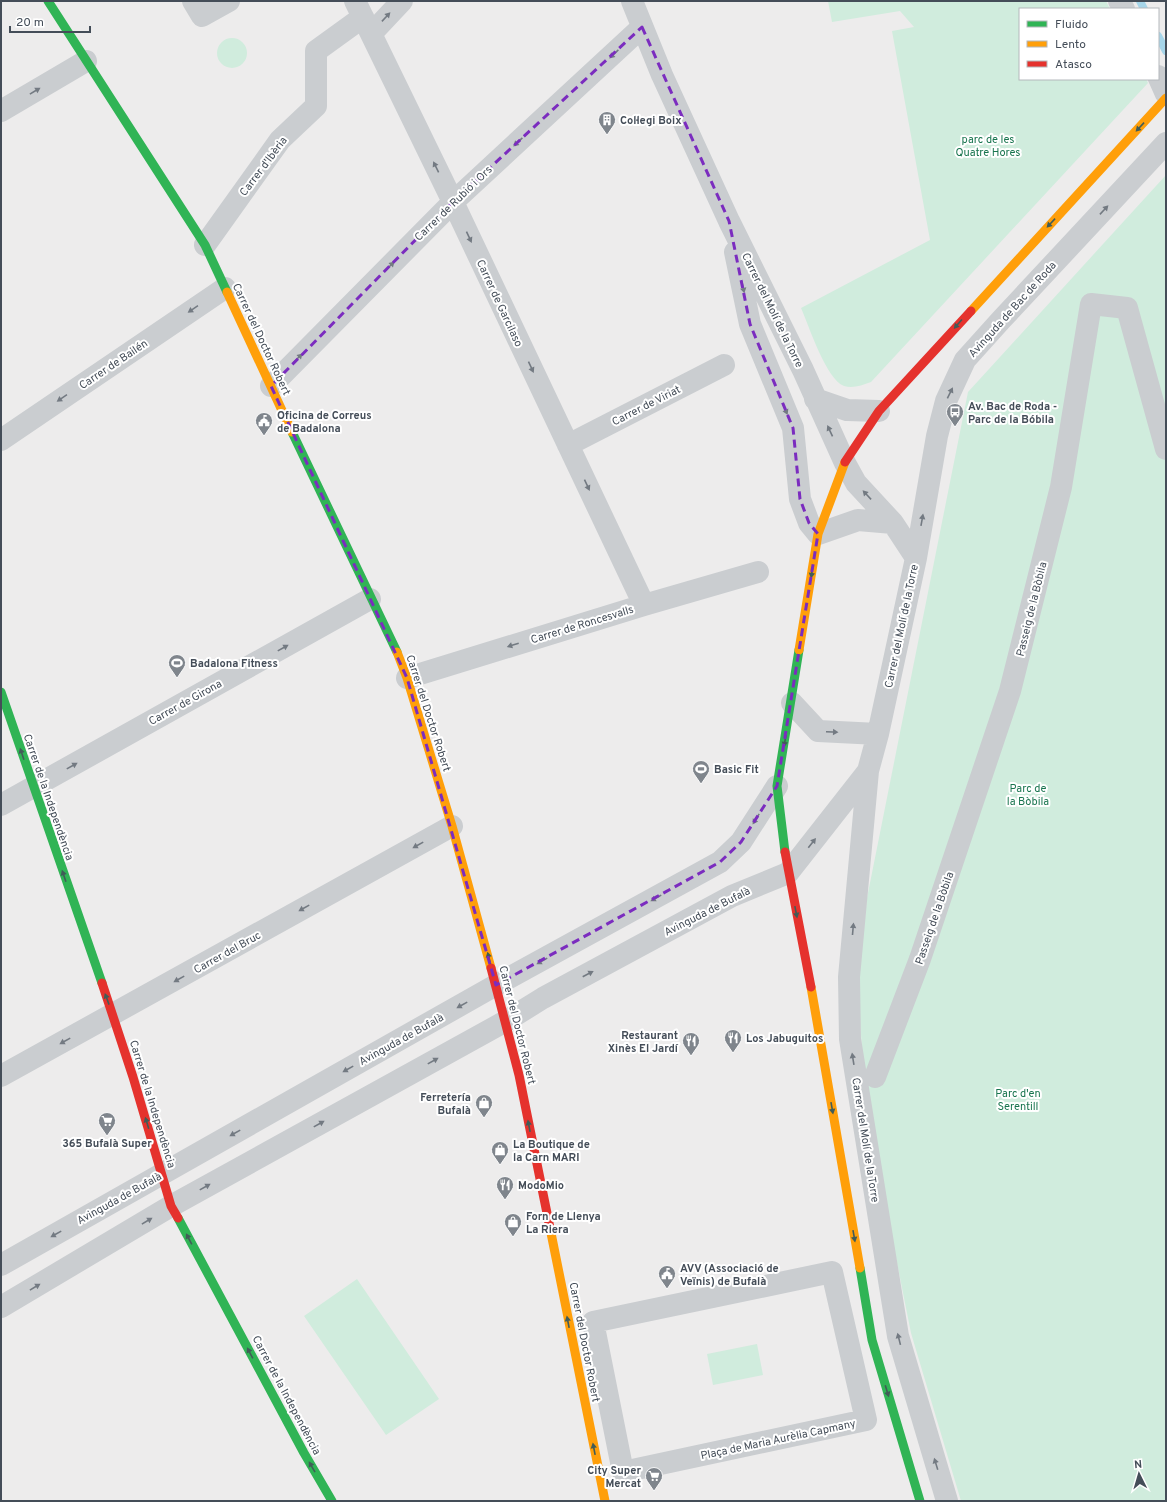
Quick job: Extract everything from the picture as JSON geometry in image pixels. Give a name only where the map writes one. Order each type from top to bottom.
[{"type":"street","name":"Carrer del Doctor Robert","points":[[48,1],[205,245],[370,599],[391,639],[406,678],[452,826],[506,1021],[605,1501]]},
{"type":"street","points":[[193,1],[202,16],[229,1]]},
{"type":"street","name":"Carrer d'Ibèria","points":[[205,245],[280,140],[316,106],[316,51],[363,17],[402,1]]},
{"type":"street","name":"Carrer del Molí de la Torre","points":[[632,1],[642,27],[729,221],[845,463],[856,483],[893,523],[916,558],[878,734],[868,771],[849,977],[850,1039],[898,1336],[947,1501]]},
{"type":"street","name":"Carrer de Garcilaso","points":[[363,17],[453,202],[644,605]]},
{"type":"street","name":"Carrer de Rubió i Ors","points":[[271,386],[453,202],[642,27]]},
{"type":"street","points":[[1,111],[86,60]]},
{"type":"street","points":[[1159,78],[1166,94]]},
{"type":"street","points":[[920,1501],[872,1340],[810,982],[788,873],[776,786],[792,703],[818,534],[845,463],[879,410],[1166,98]]},
{"type":"street","name":"Avinguda de Bac de Roda","points":[[916,558],[938,430],[946,401],[965,360],[1000,320],[1166,143]]},
{"type":"street","name":"Carrer del Molí de la Torre","points":[[729,221],[750,324],[793,428],[800,499],[809,523],[818,534]]},
{"type":"street","name":"Carrer de Bailén","points":[[1,440],[225,288]]},
{"type":"street","name":"Passeig de la Bòbila","points":[[875,1077],[920,958],[1010,691],[1061,487],[1091,304],[1127,308],[1166,449]]},
{"type":"street","name":"Carrer de Viriat","points":[[568,445],[724,365]]},
{"type":"street","points":[[815,399],[847,410],[879,410]]},
{"type":"street","points":[[818,534],[858,520],[893,523]]},
{"type":"street","name":"Carrer de Roncesvalls","points":[[406,678],[644,605],[758,572]]},
{"type":"street","name":"Carrer de Girona","points":[[1,806],[370,599]]},
{"type":"street","name":"Carrer de la Independència","points":[[1,692],[33,788],[113,1015],[163,1174],[171,1206],[304,1453],[332,1501]]},
{"type":"street","points":[[792,703],[818,731],[878,734]]},
{"type":"street","name":"Carrer del Molí de la Torre","points":[[788,873],[868,771]]},
{"type":"street","name":"Avinguda de Bufalà","points":[[1,1265],[496,986],[720,862],[741,842],[776,786]]},
{"type":"street","name":"Carrer del Bruc","points":[[1,1076],[452,826]]},
{"type":"street","name":"Avinguda de Bufalà","points":[[1,1307],[171,1206],[506,1021],[543,998],[732,896],[788,873]]},
{"type":"street","name":"Plaça de Maria Aurèlia Capmany","points":[[832,1272],[866,1420],[623,1472],[593,1322],[832,1272]]},
{"type":"highlighted area","points":[[642,27],[729,221],[750,324],[793,428],[800,499],[809,523],[818,534],[777,786],[741,842],[720,862],[496,985],[407,678],[271,386],[453,202]]},
{"type":"green space","name":"parc de les Quatre Hores","points":[[828,1],[1106,1],[1110,8],[1019,8],[1019,80],[1146,80],[1148,83],[871,382],[851,387],[844,386],[837,381],[831,373],[819,351],[801,308],[930,240],[892,31],[914,27],[900,11],[832,22]]},
{"type":"green space","points":[[232,38],[238,39],[246,47],[246,59],[238,67],[232,68],[226,67],[218,59],[217,53],[218,47],[226,39]]},
{"type":"green space","points":[[1166,175],[1166,1501],[961,1501],[911,1333],[888,1218],[863,1066],[858,988],[867,898],[968,392]]},
{"type":"green space","points":[[357,1279],[439,1399],[386,1435],[304,1316]]},
{"type":"green space","points":[[757,1344],[763,1375],[713,1385],[707,1354]]},
{"type":"waterway","points":[[1140,1],[1144,8]]},
{"type":"waterway","points":[[1159,38],[1166,51]]},
{"type":"traffic: fast","points":[[48,1],[205,245],[227,292]]},
{"type":"traffic: fast","points":[[292,432],[397,652]]},
{"type":"traffic: fast","points":[[785,852],[777,786],[799,650]]},
{"type":"traffic: fast","points":[[1,692],[102,983]]},
{"type":"traffic: fast","points":[[178,1218],[304,1453],[332,1501]]},
{"type":"traffic: fast","points":[[860,1268],[872,1340],[920,1501]]},
{"type":"traffic: slow","points":[[971,311],[1166,98]]},
{"type":"traffic: slow","points":[[227,292],[292,432]]},
{"type":"traffic: slow","points":[[799,650],[818,534],[845,462]]},
{"type":"traffic: slow","points":[[397,652],[407,678],[452,826],[491,968]]},
{"type":"traffic: slow","points":[[811,987],[860,1268]]},
{"type":"traffic: slow","points":[[550,1228],[605,1501]]},
{"type":"traffic: jam","points":[[845,462],[879,411],[971,311]]},
{"type":"traffic: jam","points":[[785,852],[811,987]]},
{"type":"traffic: jam","points":[[491,968],[519,1075],[550,1228]]},
{"type":"traffic: jam","points":[[102,983],[133,1077],[171,1206],[178,1218]]},
{"type":"place","name":"Col·legi Boix","points":[[607,135]]},
{"type":"place","name":"Av. Bac de Roda - Parc de la Bóbila","points":[[955,427]]},
{"type":"place","name":"Oficina de Correus de Badalona","points":[[264,436]]},
{"type":"place","name":"Badalona Fitness","points":[[177,678]]},
{"type":"place","name":"Basic Fit","points":[[701,784]]},
{"type":"place","name":"Los Jabuguitos","points":[[733,1053]]},
{"type":"place","name":"Restaurant Xinès El Jardí","points":[[691,1056]]},
{"type":"place","name":"Ferretería Bufalà","points":[[484,1118]]},
{"type":"place","name":"365 Bufalà Super","points":[[107,1136]]},
{"type":"place","name":"La Boutique de la Carn MARI","points":[[500,1165]]},
{"type":"place","name":"ModoMio","points":[[505,1200]]},
{"type":"place","name":"Forn de Llenya La Riera","points":[[513,1237]]},
{"type":"place","name":"AVV (Associació de Veïnis) de Bufalà","points":[[667,1289]]},
{"type":"place","name":"City Super Mercat","points":[[654,1491]]},
{"type":"park label","name":"Parc de la Bòbila","points":[[1028,794]]},
{"type":"park label","name":"Parc d'en Serentill","points":[[1018,1099]]}]
